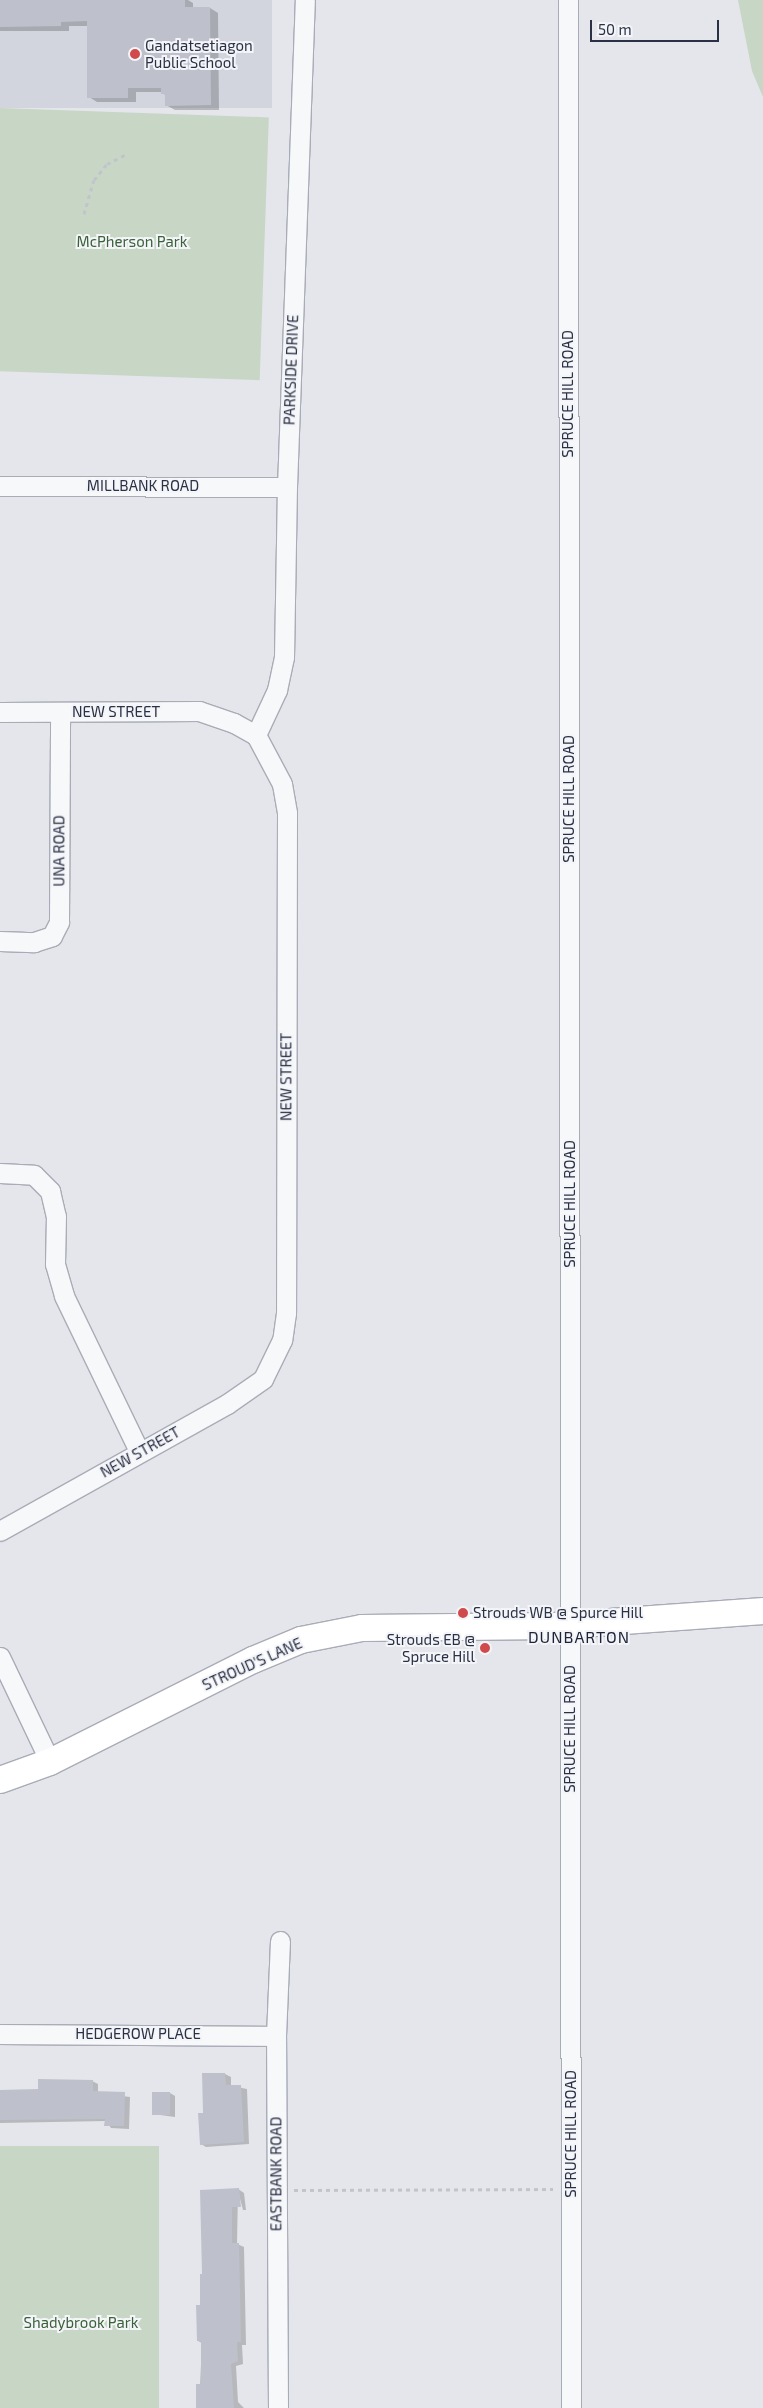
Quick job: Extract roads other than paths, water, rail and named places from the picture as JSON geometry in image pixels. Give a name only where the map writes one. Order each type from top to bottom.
[{"type":"street","name":"PARKSIDE DRIVE","points":[[256,735],[278,690],[284,657],[287,486],[305,0]]},
{"type":"street","name":"SPRUCE HILL ROAD","points":[[568,0],[571,2408]]},
{"type":"street","name":"MILLBANK ROAD","points":[[0,486],[287,486]]},
{"type":"street","name":"NEW STREET","points":[[0,712],[199,711],[256,735],[282,784],[287,813],[286,1313],[282,1340],[263,1379],[227,1404],[139,1451],[0,1531]]},
{"type":"street","name":"UNA ROAD","points":[[0,941],[34,942],[52,936],[59,922],[60,712]]},
{"type":"street","points":[[0,1173],[34,1175],[50,1191],[56,1216],[55,1264],[64,1296],[139,1451]]},
{"type":"street","name":"STROUD'S LANE","points":[[0,1780],[50,1762],[253,1660],[301,1640],[362,1628],[569,1623],[763,1611]]},
{"type":"street","points":[[0,1657],[50,1762]]},
{"type":"street","name":"EASTBANK ROAD","points":[[278,2408],[276,2036],[280,1941]]},
{"type":"street","name":"HEDGEROW PLACE","points":[[0,2034],[276,2036]]},
{"type":"place","name":"Gandatsetiagon Public School","points":[[135,54]]},
{"type":"place","name":"Strouds WB @ Spurce Hill","points":[[463,1613]]},
{"type":"place","name":"Strouds EB @ Spruce Hill","points":[[485,1648]]},
{"type":"district","name":"DUNBARTON","points":[[579,1637]]},
{"type":"park label","name":"McPherson Park","points":[[132,242]]},
{"type":"park label","name":"Shadybrook Park","points":[[81,2323]]}]
